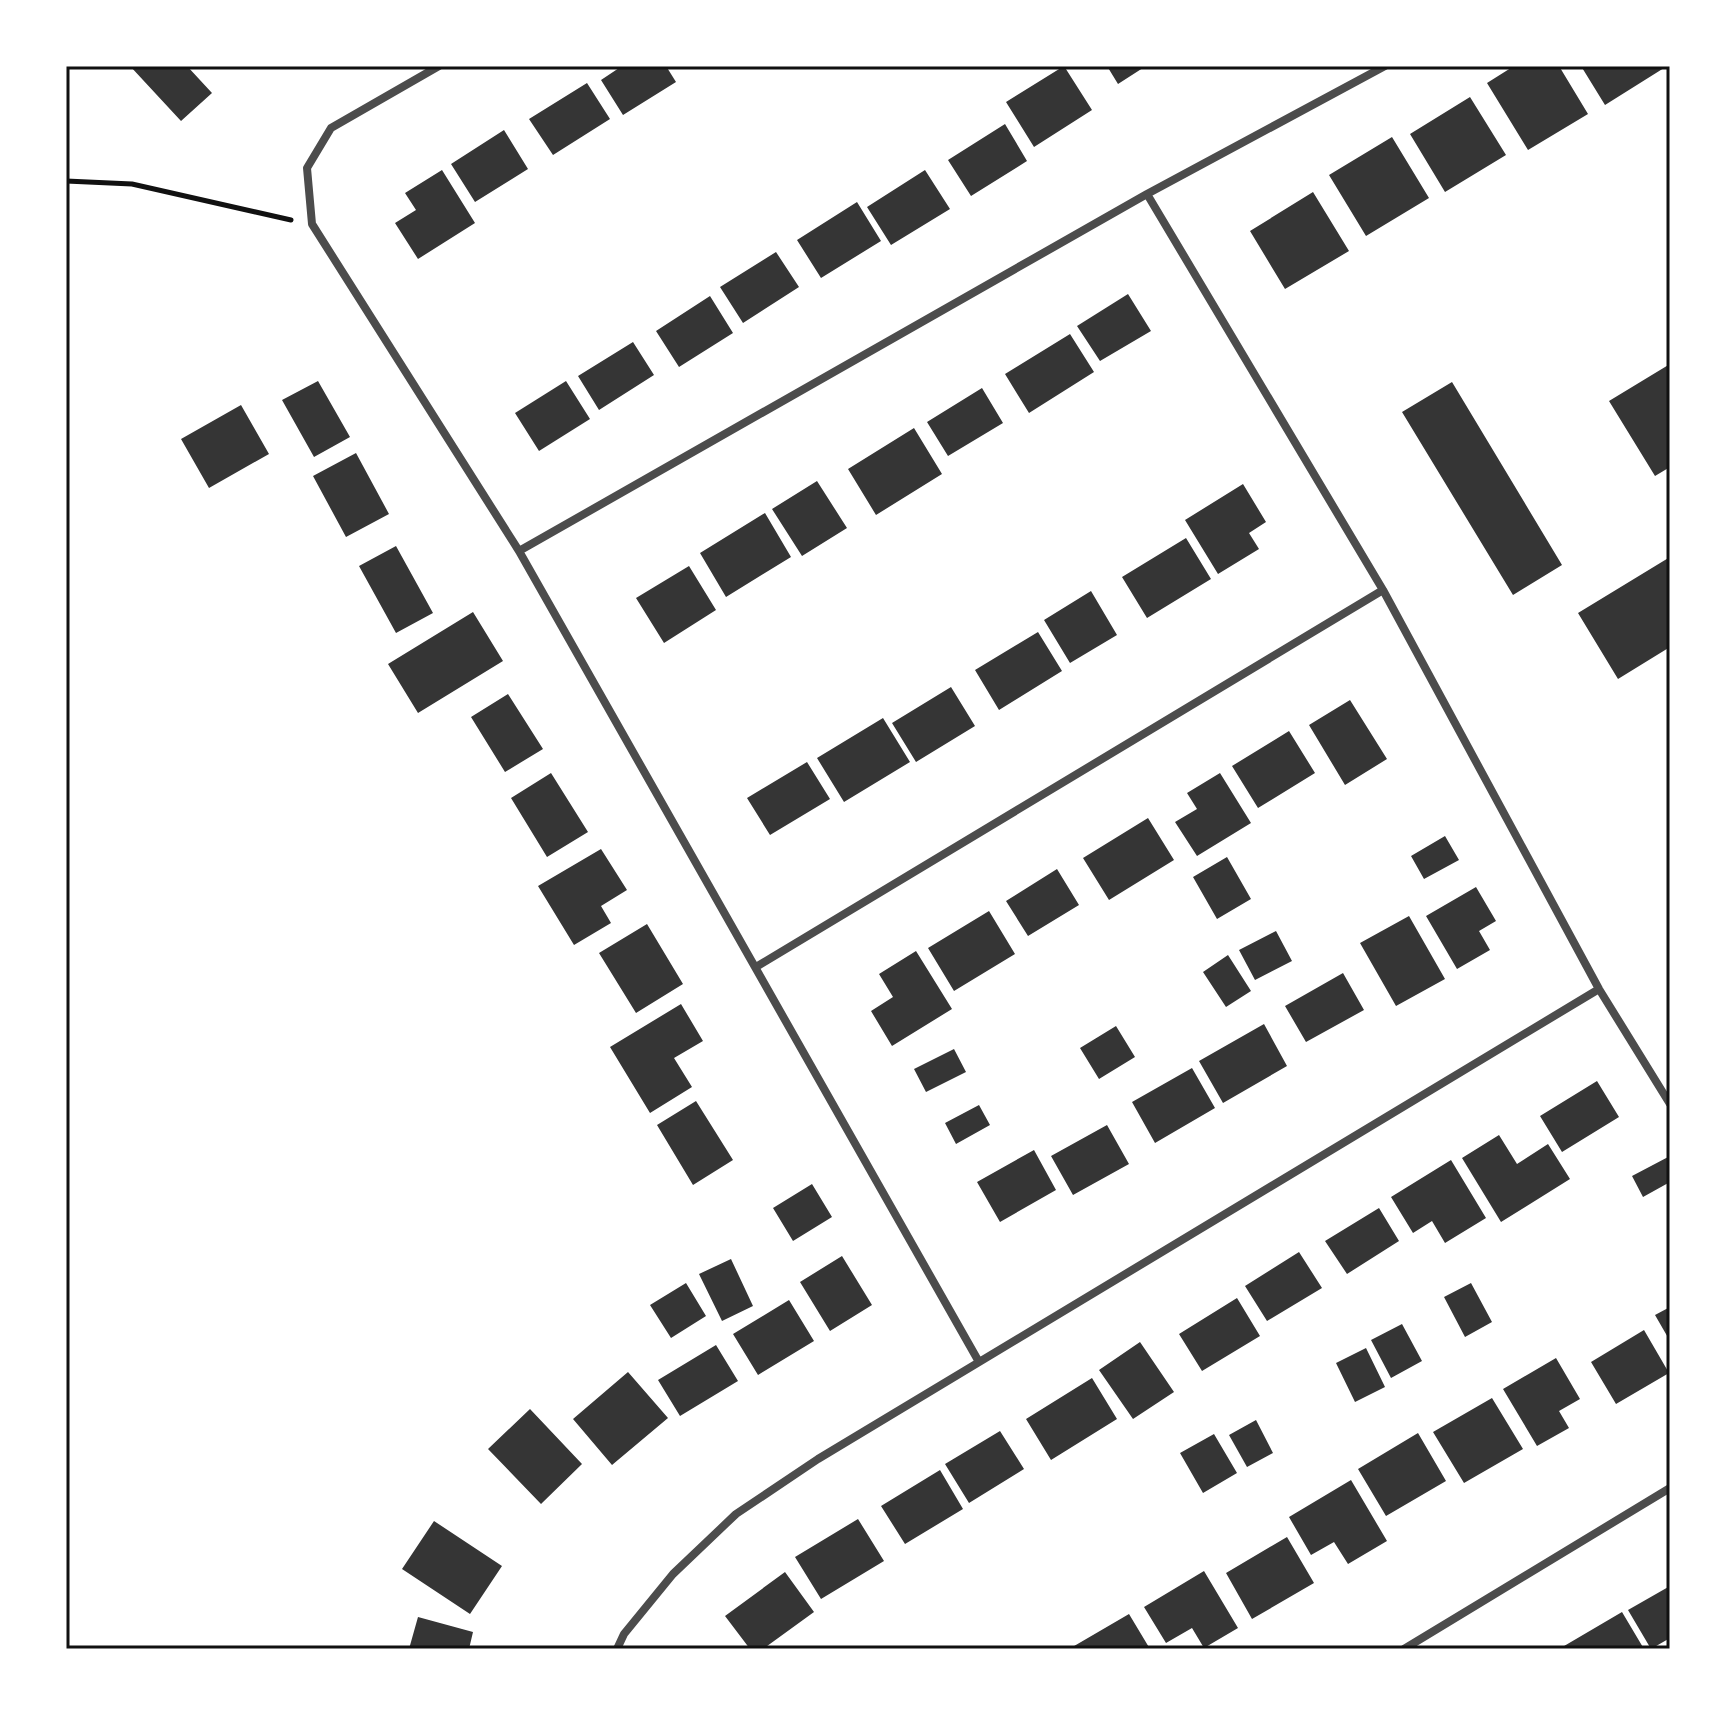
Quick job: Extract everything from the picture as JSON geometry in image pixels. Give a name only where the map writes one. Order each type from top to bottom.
[{"type":"street","points":[[439,66],[331,128],[307,168],[312,224],[519,551],[979,1362]]},
{"type":"street","points":[[519,551],[1147,194],[1385,66]]},
{"type":"street","points":[[1147,194],[1383,590],[1599,989],[1670,1104]]},
{"type":"street","points":[[756,967],[1383,590]]},
{"type":"street","points":[[617,1649],[624,1634],[673,1574],[736,1514],[818,1459],[1599,989]]},
{"type":"street","points":[[1404,1649],[1670,1488]]},
{"type":"path","points":[[66,181],[132,184],[312,224]]},
{"type":"building","points":[[130,66],[187,66],[212,93],[181,121]]},
{"type":"building","points":[[622,66],[666,66],[676,82],[623,115],[601,80]]},
{"type":"building","points":[[1064,66],[1092,110],[1034,147],[1006,102]]},
{"type":"building","points":[[1107,66],[1146,66],[1118,84]]},
{"type":"building","points":[[1514,66],[1559,66],[1588,114],[1528,150],[1487,83]]},
{"type":"building","points":[[1581,66],[1662,66],[1664,68],[1605,105]]},
{"type":"building","points":[[587,83],[610,119],[553,155],[529,119]]},
{"type":"building","points":[[1470,97],[1506,155],[1445,192],[1410,134]]},
{"type":"building","points":[[1005,124],[1027,161],[971,196],[948,160]]},
{"type":"building","points":[[504,130],[528,169],[475,202],[451,164]]},
{"type":"building","points":[[1392,137],[1429,198],[1366,236],[1329,175]]},
{"type":"building","points":[[442,170],[475,223],[418,259],[395,223],[416,210],[405,193]]},
{"type":"building","points":[[925,170],[950,209],[891,245],[867,207]]},
{"type":"building","points":[[1313,192],[1349,251],[1285,289],[1250,231]]},
{"type":"building","points":[[857,202],[881,241],[821,278],[797,240]]},
{"type":"building","points":[[776,252],[799,287],[743,323],[720,287]]},
{"type":"building","points":[[1128,294],[1151,331],[1100,361],[1077,326]]},
{"type":"building","points":[[710,296],[733,333],[679,367],[656,331]]},
{"type":"building","points":[[1070,334],[1094,372],[1029,413],[1005,374]]},
{"type":"building","points":[[633,342],[654,375],[599,410],[578,376]]},
{"type":"building","points":[[1670,364],[1670,467],[1655,476],[1609,401]]},
{"type":"building","points":[[318,381],[350,437],[314,457],[282,400]]},
{"type":"building","points":[[566,381],[590,419],[539,451],[515,413]]},
{"type":"building","points":[[1452,382],[1562,565],[1513,595],[1402,412]]},
{"type":"building","points":[[982,388],[1003,423],[948,456],[927,422]]},
{"type":"building","points":[[241,405],[269,454],[209,488],[181,439]]},
{"type":"building","points":[[914,428],[942,474],[876,515],[848,469]]},
{"type":"building","points":[[356,453],[389,514],[346,537],[313,476]]},
{"type":"building","points":[[817,481],[847,528],[802,556],[772,509]]},
{"type":"building","points":[[1243,484],[1266,522],[1249,533],[1259,549],[1218,574],[1185,520]]},
{"type":"building","points":[[765,513],[791,557],[726,597],[700,553]]},
{"type":"building","points":[[1186,538],[1211,579],[1147,618],[1122,577]]},
{"type":"building","points":[[396,546],[433,613],[396,633],[359,566]]},
{"type":"building","points":[[1670,557],[1670,647],[1618,679],[1578,613]]},
{"type":"building","points":[[689,566],[716,610],[664,643],[636,598]]},
{"type":"building","points":[[1091,591],[1117,635],[1070,663],[1044,620]]},
{"type":"building","points":[[473,612],[503,661],[418,713],[388,664]]},
{"type":"building","points":[[1038,632],[1062,671],[999,710],[975,670]]},
{"type":"building","points":[[951,687],[975,726],[916,762],[892,723]]},
{"type":"building","points":[[508,694],[543,749],[505,772],[471,717]]},
{"type":"building","points":[[1350,700],[1387,759],[1345,785],[1309,725]]},
{"type":"building","points":[[883,718],[910,762],[844,802],[817,758]]},
{"type":"building","points":[[1289,731],[1315,773],[1258,808],[1232,766]]},
{"type":"building","points":[[807,762],[830,799],[770,835],[747,798]]},
{"type":"building","points":[[551,773],[588,832],[547,857],[511,798]]},
{"type":"building","points":[[1220,773],[1251,823],[1197,856],[1175,822],[1197,809],[1187,793]]},
{"type":"building","points":[[1148,818],[1174,860],[1109,900],[1083,858]]},
{"type":"building","points":[[1445,836],[1459,860],[1424,879],[1411,856]]},
{"type":"building","points":[[601,849],[627,890],[601,906],[611,923],[574,945],[538,886]]},
{"type":"building","points":[[1227,857],[1251,899],[1217,919],[1193,877]]},
{"type":"building","points":[[1057,869],[1079,905],[1028,936],[1006,901]]},
{"type":"building","points":[[1476,887],[1496,921],[1479,931],[1490,950],[1457,969],[1426,916]]},
{"type":"building","points":[[989,911],[1015,954],[954,991],[928,948]]},
{"type":"building","points":[[1409,916],[1445,979],[1396,1006],[1360,943]]},
{"type":"building","points":[[647,924],[683,984],[636,1013],[599,953]]},
{"type":"building","points":[[1276,931],[1292,961],[1255,980],[1239,950]]},
{"type":"building","points":[[916,951],[952,1009],[892,1046],[871,1011],[893,997],[879,974]]},
{"type":"building","points":[[1228,955],[1251,991],[1226,1007],[1203,972]]},
{"type":"building","points":[[1343,973],[1364,1010],[1306,1042],[1285,1006]]},
{"type":"building","points":[[681,1004],[703,1041],[674,1058],[692,1087],[650,1113],[610,1047]]},
{"type":"building","points":[[1264,1024],[1287,1066],[1223,1103],[1199,1061]]},
{"type":"building","points":[[1116,1026],[1135,1057],[1099,1079],[1080,1048]]},
{"type":"building","points":[[954,1049],[966,1072],[926,1092],[914,1069]]},
{"type":"building","points":[[1192,1068],[1215,1108],[1155,1143],[1132,1102]]},
{"type":"building","points":[[1597,1081],[1619,1117],[1562,1152],[1540,1116]]},
{"type":"building","points":[[696,1101],[733,1160],[693,1185],[657,1125]]},
{"type":"building","points":[[979,1105],[990,1125],[956,1144],[945,1123]]},
{"type":"building","points":[[1107,1125],[1129,1164],[1073,1195],[1051,1156]]},
{"type":"building","points":[[1499,1135],[1517,1164],[1548,1144],[1570,1179],[1501,1222],[1462,1158]]},
{"type":"building","points":[[1034,1150],[1056,1190],[1000,1222],[977,1182]]},
{"type":"building","points":[[1670,1156],[1670,1182],[1643,1197],[1632,1176]]},
{"type":"building","points":[[1451,1160],[1486,1218],[1445,1243],[1432,1221],[1413,1233],[1391,1197]]},
{"type":"building","points":[[812,1184],[832,1217],[793,1241],[773,1208]]},
{"type":"building","points":[[1379,1208],[1399,1241],[1347,1274],[1325,1241]]},
{"type":"building","points":[[1299,1252],[1322,1288],[1267,1321],[1245,1286]]},
{"type":"building","points":[[842,1256],[872,1305],[830,1331],[800,1282]]},
{"type":"building","points":[[731,1259],[753,1306],[722,1321],[699,1274]]},
{"type":"building","points":[[686,1283],[706,1316],[671,1338],[650,1305]]},
{"type":"building","points":[[1471,1283],[1492,1322],[1465,1337],[1444,1297]]},
{"type":"building","points":[[1237,1298],[1260,1336],[1202,1371],[1179,1334]]},
{"type":"building","points":[[789,1300],[814,1341],[758,1375],[733,1334]]},
{"type":"building","points":[[1670,1307],[1670,1341],[1655,1315]]},
{"type":"building","points":[[1402,1324],[1422,1361],[1391,1378],[1371,1340]]},
{"type":"building","points":[[1644,1330],[1669,1373],[1616,1404],[1591,1362]]},
{"type":"building","points":[[1140,1342],[1174,1392],[1133,1419],[1099,1370]]},
{"type":"building","points":[[716,1345],[738,1381],[680,1416],[658,1380]]},
{"type":"building","points":[[1366,1348],[1385,1387],[1355,1402],[1336,1363]]},
{"type":"building","points":[[1556,1358],[1580,1399],[1559,1411],[1569,1428],[1537,1446],[1503,1389]]},
{"type":"building","points":[[628,1372],[668,1418],[612,1465],[573,1419]]},
{"type":"building","points":[[1092,1378],[1117,1419],[1051,1460],[1026,1419]]},
{"type":"building","points":[[1492,1398],[1523,1449],[1464,1483],[1433,1432]]},
{"type":"building","points":[[530,1409],[582,1464],[541,1504],[488,1449]]},
{"type":"building","points":[[1256,1420],[1273,1453],[1247,1467],[1229,1435]]},
{"type":"building","points":[[1000,1431],[1024,1469],[969,1503],[945,1464]]},
{"type":"building","points":[[1418,1433],[1446,1481],[1386,1516],[1358,1469]]},
{"type":"building","points":[[1214,1434],[1237,1473],[1203,1493],[1180,1453]]},
{"type":"building","points":[[940,1470],[963,1509],[905,1544],[881,1506]]},
{"type":"building","points":[[1351,1480],[1387,1541],[1348,1564],[1334,1542],[1311,1555],[1289,1517]]},
{"type":"building","points":[[858,1519],[884,1561],[821,1599],[795,1557]]},
{"type":"building","points":[[434,1521],[502,1566],[470,1614],[402,1569]]},
{"type":"building","points":[[1287,1537],[1314,1583],[1252,1619],[1226,1573]]},
{"type":"building","points":[[1204,1571],[1238,1628],[1204,1648],[1192,1628],[1166,1643],[1144,1607]]},
{"type":"building","points":[[785,1572],[814,1612],[763,1649],[750,1649],[725,1616]]},
{"type":"building","points":[[1670,1586],[1670,1638],[1651,1649],[1628,1610]]},
{"type":"building","points":[[1622,1612],[1644,1649],[1559,1649]]},
{"type":"building","points":[[1129,1614],[1150,1649],[1069,1649]]},
{"type":"building","points":[[418,1617],[473,1632],[469,1649],[409,1649]]}]
